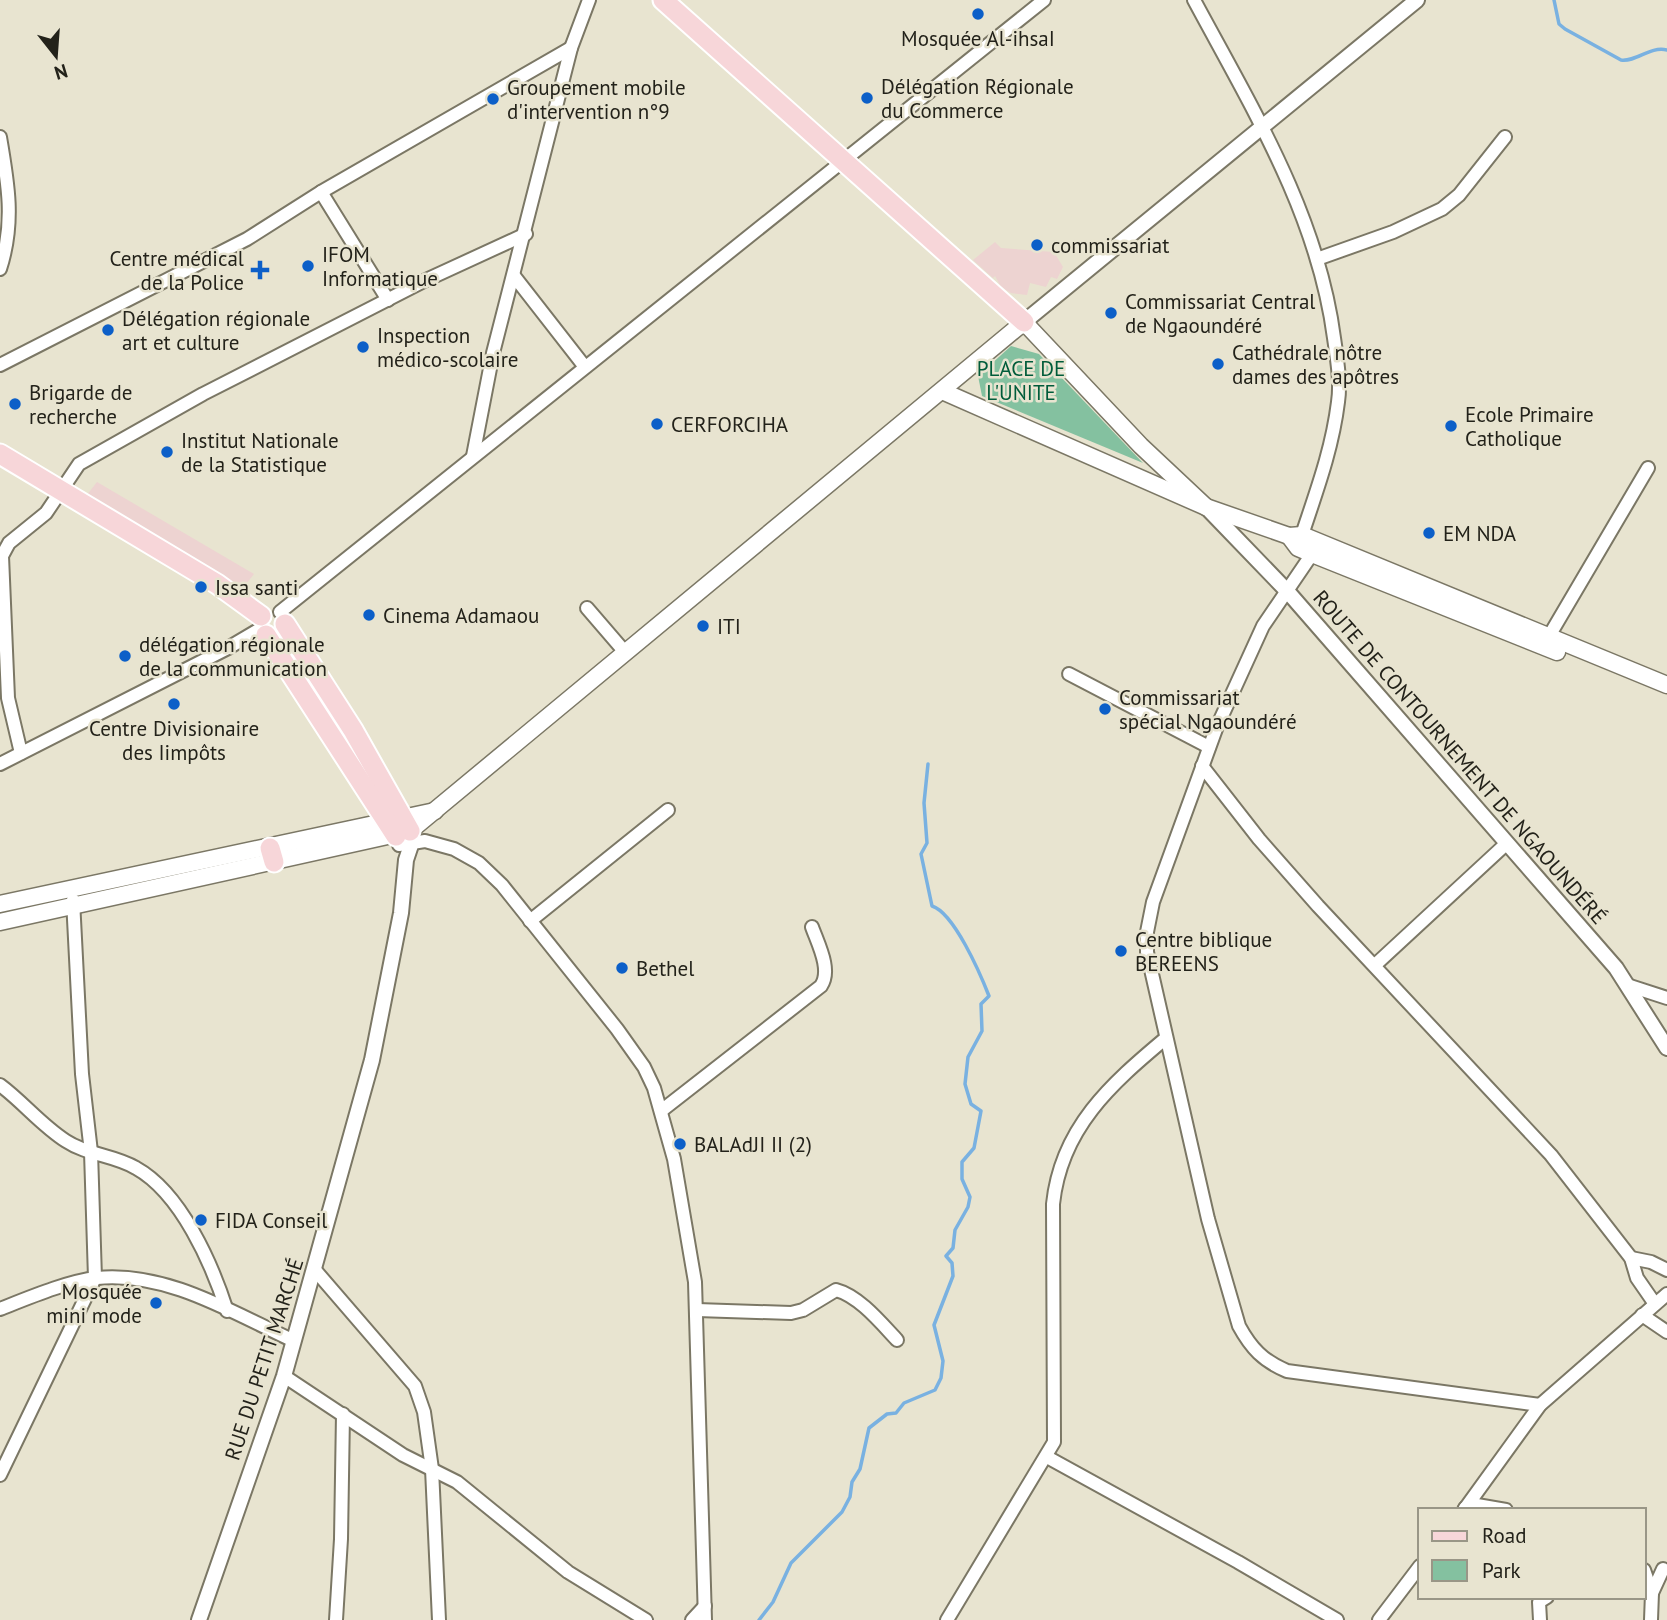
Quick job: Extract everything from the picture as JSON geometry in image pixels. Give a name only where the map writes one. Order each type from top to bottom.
[{"type":"main road","points":[[663,0],[841,162],[1024,322],[1141,446],[1206,507]]},
{"type":"main road","points":[[0,904],[70,889],[401,832],[437,810],[624,651],[1024,322]]},
{"type":"main road","points":[[942,391],[1206,507],[1546,641],[1667,685]]},
{"type":"main road","points":[[0,454],[217,584],[270,623],[353,730],[401,832]]},
{"type":"main road","points":[[270,623],[334,741],[401,832]]},
{"type":"main road","points":[[1546,641],[1667,697]]},
{"type":"main road","points":[[334,741],[353,730]]},
{"type":"main road","points":[[0,922],[74,906],[272,855]]},
{"type":"street","points":[[473,456],[493,353],[526,234],[571,48],[589,0]]},
{"type":"street","points":[[526,234],[388,300],[203,394],[79,464],[46,513],[9,542],[2,556],[8,758],[228,648],[270,623],[473,456],[1044,0]]},
{"type":"street","points":[[1194,0],[1261,125],[1299,205],[1330,307],[1339,400],[1324,477],[1300,543],[1288,592],[1263,626],[1209,747],[1153,902],[1147,932],[1147,952],[1166,1038],[1220,1259],[1239,1326],[1256,1352],[1270,1364],[1286,1371],[1540,1405]]},
{"type":"street","points":[[1024,322],[1261,125],[1417,0]]},
{"type":"street","points":[[0,365],[247,239],[321,192],[571,48]]},
{"type":"street","points":[[0,137],[10,191],[10,218],[0,269]]},
{"type":"street","points":[[1317,258],[1393,232],[1442,209],[1459,195],[1505,137]]},
{"type":"street","points":[[321,192],[388,300]]},
{"type":"street","points":[[514,276],[585,367]]},
{"type":"street","points":[[1546,641],[1648,468]]},
{"type":"street","name":"ROUTE DE CONTOURNEMENT DE NGAOUNDÉRÉ","points":[[1206,507],[1288,592],[1616,968],[1667,1048]]},
{"type":"street","points":[[587,608],[624,651]]},
{"type":"street","points":[[1069,674],[1209,747]]},
{"type":"street","points":[[1202,766],[1259,839],[1551,1155],[1631,1258],[1637,1278],[1655,1304]]},
{"type":"street","points":[[530,920],[668,810]]},
{"type":"street","points":[[401,832],[467,855],[502,885],[644,1067],[661,1111],[674,1158],[697,1310],[705,1620]]},
{"type":"street","name":"RUE DU PETIT MARCHÉ","points":[[199,1620],[284,1376],[372,1060],[401,913],[406,860],[401,832]]},
{"type":"street","points":[[1375,965],[1507,843]]},
{"type":"street","points":[[0,1475],[95,1278],[91,1152],[82,1074],[74,906],[70,889]]},
{"type":"street","points":[[661,1111],[821,986],[826,979],[826,971],[813,927]]},
{"type":"street","points":[[1627,985],[1667,998]]},
{"type":"street","points":[[947,1620],[1054,1443],[1053,1204],[1059,1166],[1077,1127],[1097,1101],[1166,1038]]},
{"type":"street","points":[[0,1085],[42,1124],[68,1143],[136,1167],[179,1210],[196,1238],[227,1311]]},
{"type":"street","points":[[1631,1258],[1651,1262],[1667,1270]]},
{"type":"street","points":[[315,1270],[415,1386],[424,1412],[432,1469],[439,1620]]},
{"type":"street","points":[[0,1309],[95,1278],[127,1277],[161,1283],[294,1341]]},
{"type":"street","points":[[697,1310],[790,1313],[803,1311],[836,1290],[843,1292],[877,1318],[897,1340]]},
{"type":"street","points":[[1465,1508],[1540,1405],[1667,1294]]},
{"type":"street","points":[[1642,1315],[1667,1332]]},
{"type":"street","points":[[284,1376],[403,1455],[457,1482],[568,1572],[646,1620]]},
{"type":"street","points":[[336,1620],[341,1539],[342,1415]]},
{"type":"street","points":[[1047,1457],[1337,1620]]},
{"type":"street","points":[[1467,1508],[1477,1505],[1494,1508]]},
{"type":"street","points":[[1646,1568],[1665,1569],[1651,1592]]},
{"type":"street","points":[[1379,1620],[1418,1569]]},
{"type":"street","points":[[1646,1575],[1651,1592],[1651,1620]]},
{"type":"street","points":[[1540,1620],[1539,1602],[1544,1599]]},
{"type":"street","points":[[692,1620],[705,1606]]},
{"type":"shaded area","points":[[995,242],[1001,248],[1054,252],[1063,267],[1057,279],[1051,277],[1046,287],[1030,283],[1027,295],[1011,293],[1001,287],[995,276],[993,278],[973,260]]},
{"type":"shaded area","points":[[97,482],[254,574],[239,593],[83,500]]},
{"type":"green space","name":"PLACE DE L'UNITE","points":[[1011,346],[1039,354],[1143,463],[982,396],[978,376]]},
{"type":"waterway","points":[[1554,0],[1559,24],[1621,60],[1632,59],[1654,50],[1667,50]]},
{"type":"waterway","points":[[759,1620],[773,1602],[791,1563],[842,1512],[850,1497],[852,1482],[860,1469],[869,1428],[887,1414],[896,1413],[904,1403],[935,1390],[941,1378],[943,1361],[934,1325],[953,1276],[952,1263],[946,1256],[953,1248],[955,1230],[968,1207],[970,1197],[962,1179],[962,1162],[974,1148],[981,1111],[971,1104],[965,1084],[968,1057],[982,1031],[981,1004],[989,996],[957,931],[949,920],[932,906],[921,854],[927,843],[924,803],[928,764]]},
{"type":"place","name":"Mosquée Al-ihsaI","points":[[978,14]]},
{"type":"place","name":"Délégation Régionale du Commerce","points":[[867,98]]},
{"type":"place","name":"Groupement mobile d'intervention n°9","points":[[493,99]]},
{"type":"place","name":"commissariat","points":[[1037,245]]},
{"type":"place","name":"IFOM Informatique","points":[[308,266]]},
{"type":"place","name":"Centre médical de la Police","points":[[260,270]]},
{"type":"place","name":"Commissariat Central de Ngaoundéré","points":[[1111,313]]},
{"type":"place","name":"Délégation régionale art et culture","points":[[108,330]]},
{"type":"place","name":"Inspection médico-scolaire","points":[[363,347]]},
{"type":"place","name":"Cathédrale nôtre dames des apôtres","points":[[1218,364]]},
{"type":"place","name":"Brigarde de recherche","points":[[15,404]]},
{"type":"place","name":"CERFORCIHA","points":[[657,424]]},
{"type":"place","name":"Ecole Primaire Catholique","points":[[1451,426]]},
{"type":"place","name":"Institut Nationale de la Statistique","points":[[167,452]]},
{"type":"place","name":"EM NDA","points":[[1429,533]]},
{"type":"place","name":"Issa santi","points":[[201,587]]},
{"type":"place","name":"Cinema Adamaou","points":[[369,615]]},
{"type":"place","name":"ITI","points":[[703,626]]},
{"type":"place","name":"délégation régionale de la communication","points":[[125,656]]},
{"type":"place","name":"Centre Divisionaire des Iimpôts","points":[[174,704]]},
{"type":"place","name":"Commissariat spécial Ngaoundéré","points":[[1105,709]]},
{"type":"place","name":"Centre biblique BEREENS","points":[[1121,951]]},
{"type":"place","name":"Bethel","points":[[622,968]]},
{"type":"place","name":"BALAdJI II (2)","points":[[680,1144]]},
{"type":"place","name":"FIDA Conseil","points":[[201,1220]]},
{"type":"place","name":"Mosquée mini mode","points":[[156,1303]]}]
